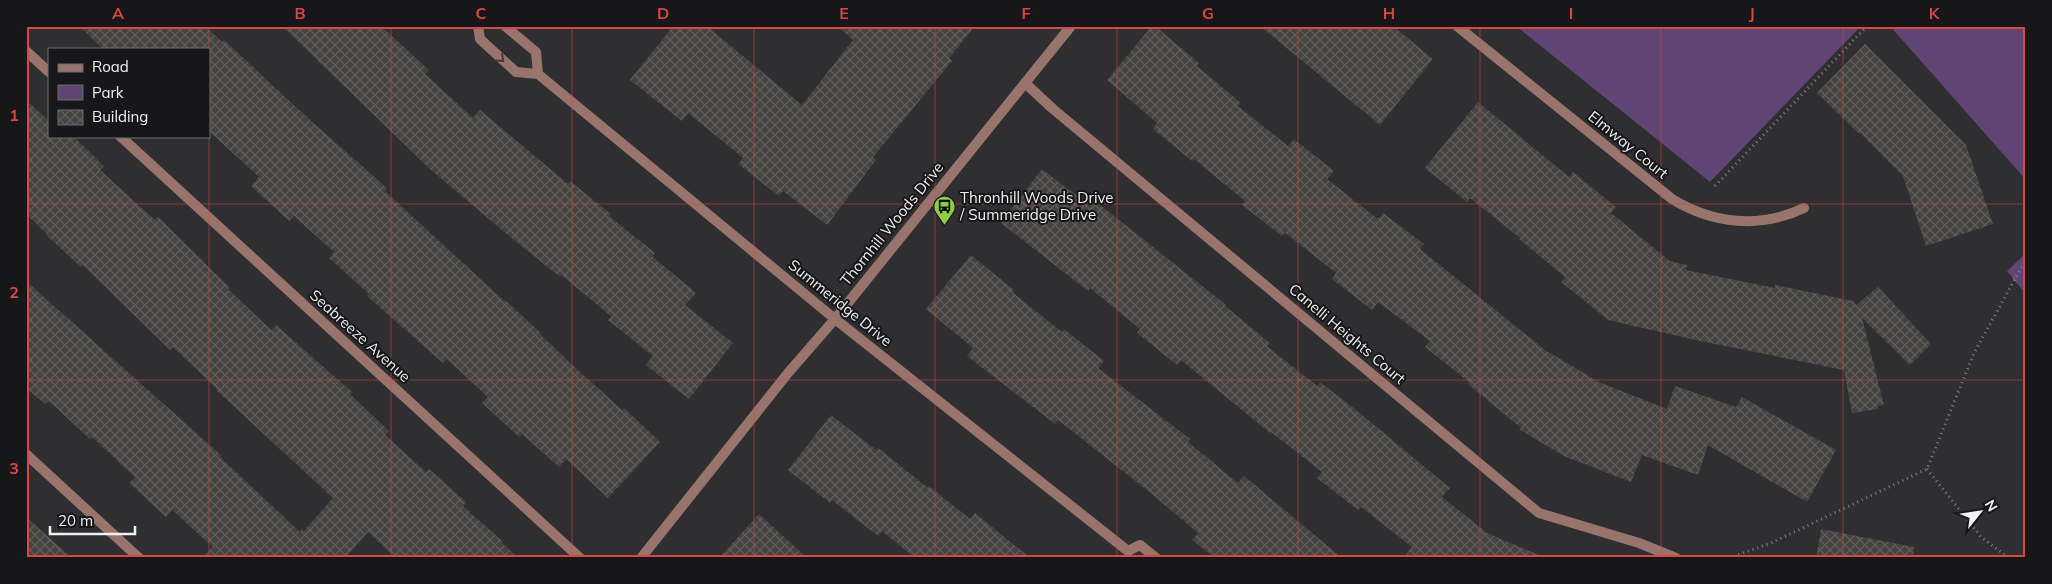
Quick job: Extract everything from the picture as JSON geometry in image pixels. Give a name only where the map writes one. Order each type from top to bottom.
[{"type":"street","points":[[478,26],[480,39],[516,72],[538,74],[536,52],[505,26]]},
{"type":"street","name":"Thornhill Woods Drive","points":[[641,558],[788,373],[835,319],[1071,26]]},
{"type":"street","name":"Elmway Court","points":[[1457,26],[1672,199],[1682,205],[1714,218],[1748,222],[1782,217],[1804,208]]},
{"type":"street","points":[[26,51],[48,71]]},
{"type":"street","name":"Summeridge Drive","points":[[538,74],[835,319],[1128,554],[1140,545],[1156,558]]},
{"type":"street","name":"Canelli Heights Court","points":[[1025,83],[1052,109],[1538,514],[1639,543],[1676,558]]},
{"type":"street","name":"Seabreeze Avenue","points":[[122,138],[580,558]]},
{"type":"street","points":[[26,454],[139,558]]},
{"type":"path","points":[[1715,186],[1867,26]]},
{"type":"path","points":[[1729,558],[1771,543],[1927,469],[1974,353],[2026,260]]},
{"type":"path","points":[[1927,469],[1981,536],[2009,558]]},
{"type":"green space","points":[[1516,26],[1861,26],[1710,182]]},
{"type":"green space","points":[[1890,26],[2026,26],[2026,180]]},
{"type":"green space","points":[[2026,253],[2026,294],[2007,271]]},
{"type":"building","points":[[79,26],[205,26],[222,42],[224,40],[387,188],[385,191],[541,333],[579,371],[622,410],[624,408],[660,442],[608,498],[566,459],[559,467],[522,434],[519,437],[482,403],[488,397],[447,359],[443,363],[367,296],[369,294],[329,258],[334,252],[294,216],[289,221],[251,186],[259,177],[210,132],[210,48],[102,48]]},
{"type":"building","points":[[282,26],[381,26],[429,70],[425,74],[473,118],[480,110],[568,184],[570,181],[611,214],[609,216],[655,253],[652,256],[696,293],[685,305],[733,343],[689,399],[646,365],[653,356],[608,320],[611,316],[514,240],[431,170]]},
{"type":"building","points":[[673,26],[707,26],[802,105],[853,40],[837,26],[975,26],[949,58],[952,61],[873,157],[876,160],[827,225],[783,191],[779,196],[738,164],[743,158],[688,113],[682,121],[630,80]]},
{"type":"building","points":[[1152,26],[1155,26],[1199,63],[1197,66],[1241,103],[1238,106],[1288,146],[1294,139],[1334,171],[1327,179],[1378,219],[1383,213],[1424,244],[1420,249],[1545,350],[1599,382],[1667,409],[1675,386],[1736,407],[1742,397],[1836,450],[1807,502],[1708,445],[1698,475],[1642,455],[1631,482],[1564,456],[1520,430],[1521,428],[1468,384],[1469,382],[1425,347],[1430,341],[1378,302],[1372,310],[1332,279],[1336,273],[1285,233],[1282,236],[1242,205],[1245,201],[1194,159],[1192,161],[1153,129],[1157,123],[1107,80]]},
{"type":"building","points":[[1260,26],[1393,26],[1433,59],[1380,125]]},
{"type":"building","points":[[1865,44],[1966,145],[1993,224],[1926,246],[1903,176],[1817,93]]},
{"type":"building","points":[[26,100],[48,120],[48,138],[75,138],[104,166],[100,170],[155,220],[158,217],[271,330],[276,325],[352,392],[350,394],[389,431],[385,435],[426,472],[429,469],[466,502],[463,506],[518,558],[396,558],[368,532],[345,558],[202,558],[213,547],[172,510],[166,517],[129,483],[135,477],[92,437],[90,439],[49,401],[45,404],[26,388],[26,281],[222,456],[220,457],[300,532],[302,529],[304,531],[333,498],[216,390],[173,347],[170,350],[83,265],[81,267],[26,214]]},
{"type":"building","points":[[1478,102],[1569,177],[1573,172],[1616,207],[1611,213],[1670,261],[1687,265],[1686,270],[1853,301],[1856,305],[1878,287],[1931,344],[1910,365],[1862,318],[1884,405],[1877,406],[1878,409],[1852,413],[1844,370],[1608,320],[1561,282],[1565,277],[1520,238],[1470,198],[1467,202],[1425,168]]},
{"type":"building","points":[[1042,169],[1089,205],[1094,200],[1226,305],[1270,343],[1267,346],[1317,386],[1320,382],[1361,414],[1450,488],[1442,497],[1487,533],[1546,558],[1403,558],[1412,547],[1361,507],[1358,510],[1317,478],[1322,472],[1270,433],[1181,360],[1177,365],[1137,333],[1140,329],[1090,288],[1088,291],[1001,223]]},
{"type":"building","points":[[971,255],[1014,290],[1012,292],[1062,332],[1064,329],[1104,361],[1098,368],[1190,439],[1188,442],[1238,483],[1244,476],[1342,558],[1215,558],[1192,540],[1198,533],[1058,420],[1055,424],[967,356],[973,348],[926,309]]},
{"type":"building","points":[[831,415],[876,450],[878,448],[928,488],[929,486],[970,519],[975,513],[1030,558],[915,558],[882,531],[878,536],[832,500],[830,503],[788,470]]},
{"type":"building","points":[[759,514],[807,558],[719,558]]},
{"type":"building","points":[[26,517],[72,558],[26,558]]},
{"type":"building","points":[[1821,529],[1914,547],[1913,558],[1816,558]]},
{"type":"place","name":"Thronhill Woods Drive / Summeridge Drive","points":[[944,226]]}]
